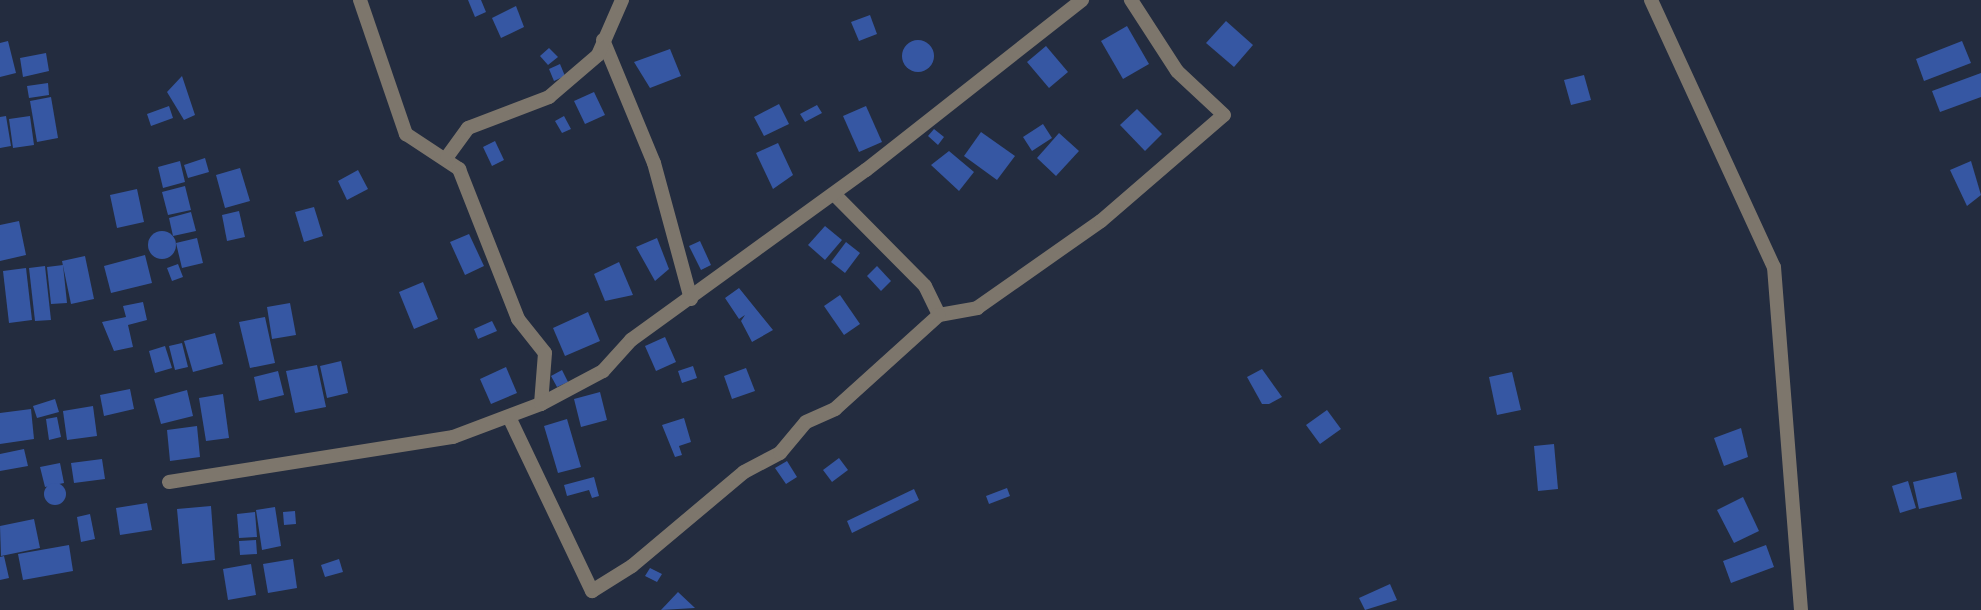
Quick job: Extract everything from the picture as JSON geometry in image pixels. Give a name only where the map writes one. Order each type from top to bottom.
[{"type":"street","points":[[360,0],[406,134],[447,156],[459,170],[518,319],[545,353],[541,404]]},
{"type":"street","points":[[447,156],[468,128],[549,97],[598,55],[622,0]]},
{"type":"street","points":[[169,482],[453,437],[541,404],[603,371],[631,340],[834,194],[1082,0]]},
{"type":"street","points":[[509,417],[592,591],[632,566],[744,472],[780,453],[806,422],[835,410],[939,315],[977,308],[1101,222],[1224,115],[1177,71],[1131,0]]},
{"type":"street","points":[[1651,0],[1774,267],[1801,610]]},
{"type":"street","points":[[603,40],[654,163],[691,299]]},
{"type":"street","points":[[834,194],[925,286],[939,315]]},
{"type":"building","points":[[468,0],[481,0],[486,12],[475,17]]},
{"type":"building","points":[[516,6],[524,27],[501,38],[492,18]]},
{"type":"building","points":[[870,15],[877,34],[859,41],[851,22]]},
{"type":"building","points":[[1226,21],[1253,45],[1234,67],[1206,43]]},
{"type":"building","points":[[1127,26],[1149,64],[1123,79],[1101,41]]},
{"type":"building","points":[[918,40],[930,44],[934,56],[930,68],[918,72],[906,68],[902,56],[906,44]]},
{"type":"building","points":[[8,41],[16,73],[0,77],[0,43]]},
{"type":"building","points":[[1962,41],[1971,63],[1924,81],[1916,59]]},
{"type":"building","points":[[1046,46],[1068,72],[1049,88],[1027,62]]},
{"type":"building","points":[[549,48],[558,57],[548,65],[540,56]]},
{"type":"building","points":[[670,49],[681,76],[650,88],[634,62]]},
{"type":"building","points":[[46,53],[49,71],[23,77],[20,58]]},
{"type":"building","points":[[560,64],[565,76],[554,81],[549,69]]},
{"type":"building","points":[[1981,73],[1981,97],[1940,112],[1932,91]]},
{"type":"building","points":[[1584,75],[1591,100],[1571,105],[1564,80]]},
{"type":"building","points":[[182,76],[195,115],[184,120],[167,92]]},
{"type":"building","points":[[48,83],[49,95],[29,98],[27,86]]},
{"type":"building","points":[[594,92],[605,115],[585,124],[574,101]]},
{"type":"building","points":[[51,97],[58,138],[37,142],[30,101]]},
{"type":"building","points":[[779,104],[789,124],[764,136],[754,117]]},
{"type":"building","points":[[817,105],[822,113],[805,122],[800,114]]},
{"type":"building","points":[[169,106],[173,118],[151,126],[147,114]]},
{"type":"building","points":[[866,106],[882,142],[859,152],[843,116]]},
{"type":"building","points":[[1137,109],[1162,134],[1145,151],[1120,125]]},
{"type":"building","points":[[6,116],[11,146],[0,148],[0,117]]},
{"type":"building","points":[[30,116],[34,145],[13,148],[9,119]]},
{"type":"building","points":[[564,116],[571,129],[562,133],[555,121]]},
{"type":"building","points":[[1043,124],[1052,138],[1032,151],[1023,137]]},
{"type":"building","points":[[934,129],[944,137],[938,145],[928,136]]},
{"type":"building","points":[[981,132],[1015,156],[997,180],[964,156]]},
{"type":"building","points":[[1059,133],[1079,151],[1056,176],[1037,158]]},
{"type":"building","points":[[495,141],[504,160],[492,166],[483,147]]},
{"type":"building","points":[[778,143],[793,175],[773,189],[756,153]]},
{"type":"building","points":[[949,151],[974,172],[959,191],[931,165]]},
{"type":"building","points":[[205,158],[209,172],[188,178],[184,165]]},
{"type":"building","points":[[180,161],[185,182],[163,188],[158,167]]},
{"type":"building","points":[[1971,161],[1981,195],[1967,206],[1950,170]]},
{"type":"building","points":[[240,168],[250,201],[225,208],[216,175]]},
{"type":"building","points":[[358,170],[368,189],[347,200],[338,181]]},
{"type":"building","points":[[185,186],[191,210],[168,215],[162,192]]},
{"type":"building","points":[[137,189],[144,222],[117,228],[110,195]]},
{"type":"building","points":[[314,207],[323,236],[304,242],[295,212]]},
{"type":"building","points":[[239,211],[245,237],[227,241],[222,215]]},
{"type":"building","points":[[191,212],[196,231],[173,236],[169,218]]},
{"type":"building","points":[[19,221],[26,255],[0,261],[0,225]]},
{"type":"building","points":[[825,226],[842,240],[825,260],[808,245]]},
{"type":"building","points":[[162,231],[172,235],[176,245],[172,255],[162,259],[152,255],[148,245],[152,235]]},
{"type":"building","points":[[469,234],[484,266],[465,275],[450,242]]},
{"type":"building","points":[[197,238],[203,263],[182,268],[176,243]]},
{"type":"building","points":[[657,238],[669,269],[655,281],[636,247]]},
{"type":"building","points":[[700,241],[711,265],[701,270],[689,246]]},
{"type":"building","points":[[846,242],[860,253],[845,273],[831,262]]},
{"type":"building","points":[[145,255],[152,283],[111,293],[104,266]]},
{"type":"building","points":[[85,256],[94,299],[71,304],[62,261]]},
{"type":"building","points":[[619,262],[633,295],[605,301],[594,274]]},
{"type":"building","points":[[178,264],[183,277],[172,281],[167,268]]},
{"type":"building","points":[[63,265],[67,303],[51,304],[47,267]]},
{"type":"building","points":[[45,266],[51,320],[35,321],[29,268]]},
{"type":"building","points":[[877,266],[891,281],[881,291],[867,276]]},
{"type":"building","points":[[26,268],[32,320],[9,323],[3,271]]},
{"type":"building","points":[[423,282],[438,319],[414,329],[399,292]]},
{"type":"building","points":[[739,288],[773,330],[752,342],[741,321],[745,315],[739,319],[725,298]]},
{"type":"building","points":[[840,295],[860,324],[844,335],[824,306]]},
{"type":"building","points":[[143,302],[147,320],[128,325],[133,347],[114,351],[102,322],[126,317],[123,306]]},
{"type":"building","points":[[290,303],[296,335],[272,339],[267,307]]},
{"type":"building","points":[[588,312],[600,341],[565,356],[553,328]]},
{"type":"building","points":[[265,317],[275,363],[250,368],[239,322]]},
{"type":"building","points":[[492,321],[497,331],[478,339],[474,329]]},
{"type":"building","points":[[215,333],[223,364],[193,372],[184,341]]},
{"type":"building","points":[[665,337],[676,362],[656,371],[645,346]]},
{"type":"building","points":[[182,343],[188,367],[175,370],[169,346]]},
{"type":"building","points":[[165,346],[172,368],[155,373],[149,351]]},
{"type":"building","points":[[341,361],[348,393],[327,398],[320,366]]},
{"type":"building","points":[[317,365],[326,407],[295,413],[286,371]]},
{"type":"building","points":[[693,366],[697,378],[682,383],[678,371]]},
{"type":"building","points":[[506,367],[517,393],[491,404],[480,379]]},
{"type":"building","points":[[746,368],[755,391],[732,399],[724,376]]},
{"type":"building","points":[[1262,369],[1282,397],[1269,404],[1262,404],[1247,377]]},
{"type":"building","points":[[562,370],[568,382],[557,387],[551,376]]},
{"type":"building","points":[[278,371],[284,395],[259,401],[254,377]]},
{"type":"building","points":[[1512,372],[1521,410],[1497,415],[1489,377]]},
{"type":"building","points":[[130,389],[134,409],[104,416],[100,395]]},
{"type":"building","points":[[187,390],[193,416],[161,424],[154,399]]},
{"type":"building","points":[[600,392],[607,420],[581,427],[574,399]]},
{"type":"building","points":[[223,394],[229,438],[206,441],[199,398]]},
{"type":"building","points":[[55,399],[59,412],[37,418],[33,406]]},
{"type":"building","points":[[93,406],[97,436],[67,440],[63,411]]},
{"type":"building","points":[[31,409],[34,439],[0,444],[0,413]]},
{"type":"building","points":[[1327,410],[1341,429],[1320,444],[1306,425]]},
{"type":"building","points":[[57,417],[61,437],[49,440],[46,419]]},
{"type":"building","points":[[684,418],[691,442],[679,446],[682,455],[675,457],[662,425]]},
{"type":"building","points":[[567,419],[581,467],[558,473],[544,426]]},
{"type":"building","points":[[197,426],[200,457],[170,461],[167,430]]},
{"type":"building","points":[[1741,428],[1748,457],[1724,466],[1714,438]]},
{"type":"building","points":[[1554,444],[1558,489],[1538,491],[1534,446]]},
{"type":"building","points":[[24,449],[28,466],[0,471],[0,454]]},
{"type":"building","points":[[839,458],[848,470],[832,482],[823,470]]},
{"type":"building","points":[[102,459],[105,479],[74,483],[71,463]]},
{"type":"building","points":[[787,461],[797,477],[786,484],[775,468]]},
{"type":"building","points":[[60,463],[64,483],[45,487],[40,467]]},
{"type":"building","points":[[1956,472],[1962,499],[1919,509],[1913,482]]},
{"type":"building","points":[[594,477],[599,496],[592,498],[589,490],[567,496],[564,485]]},
{"type":"building","points":[[1908,481],[1916,508],[1900,513],[1892,486]]},
{"type":"building","points":[[55,483],[63,486],[66,494],[63,502],[55,505],[47,502],[44,494],[47,486]]},
{"type":"building","points":[[1007,488],[1010,496],[989,504],[986,496]]},
{"type":"building","points":[[914,489],[919,500],[852,533],[847,521]]},
{"type":"building","points":[[1743,497],[1759,531],[1734,543],[1717,510]]},
{"type":"building","points":[[147,503],[152,530],[120,535],[116,508]]},
{"type":"building","points":[[211,506],[215,560],[182,564],[177,509]]},
{"type":"building","points":[[275,507],[281,546],[262,550],[256,510]]},
{"type":"building","points":[[295,511],[296,524],[284,525],[283,512]]},
{"type":"building","points":[[255,512],[257,537],[239,538],[237,514]]},
{"type":"building","points":[[90,514],[95,539],[81,542],[77,517]]},
{"type":"building","points":[[34,519],[40,548],[1,556],[0,526]]},
{"type":"building","points":[[256,540],[257,554],[240,555],[239,541]]},
{"type":"building","points":[[69,545],[73,571],[23,580],[18,554]]},
{"type":"building","points":[[1766,545],[1774,567],[1731,583],[1723,561]]},
{"type":"building","points":[[4,556],[9,578],[0,580],[0,557]]},
{"type":"building","points":[[293,559],[297,588],[268,593],[263,564]]},
{"type":"building","points":[[339,559],[343,572],[325,577],[321,565]]},
{"type":"building","points":[[251,564],[256,595],[228,600],[223,569]]},
{"type":"building","points":[[650,568],[662,574],[657,582],[645,576]]},
{"type":"building","points":[[1390,584],[1397,600],[1365,610],[1359,598]]},
{"type":"building","points":[[678,592],[695,608],[661,610]]}]
